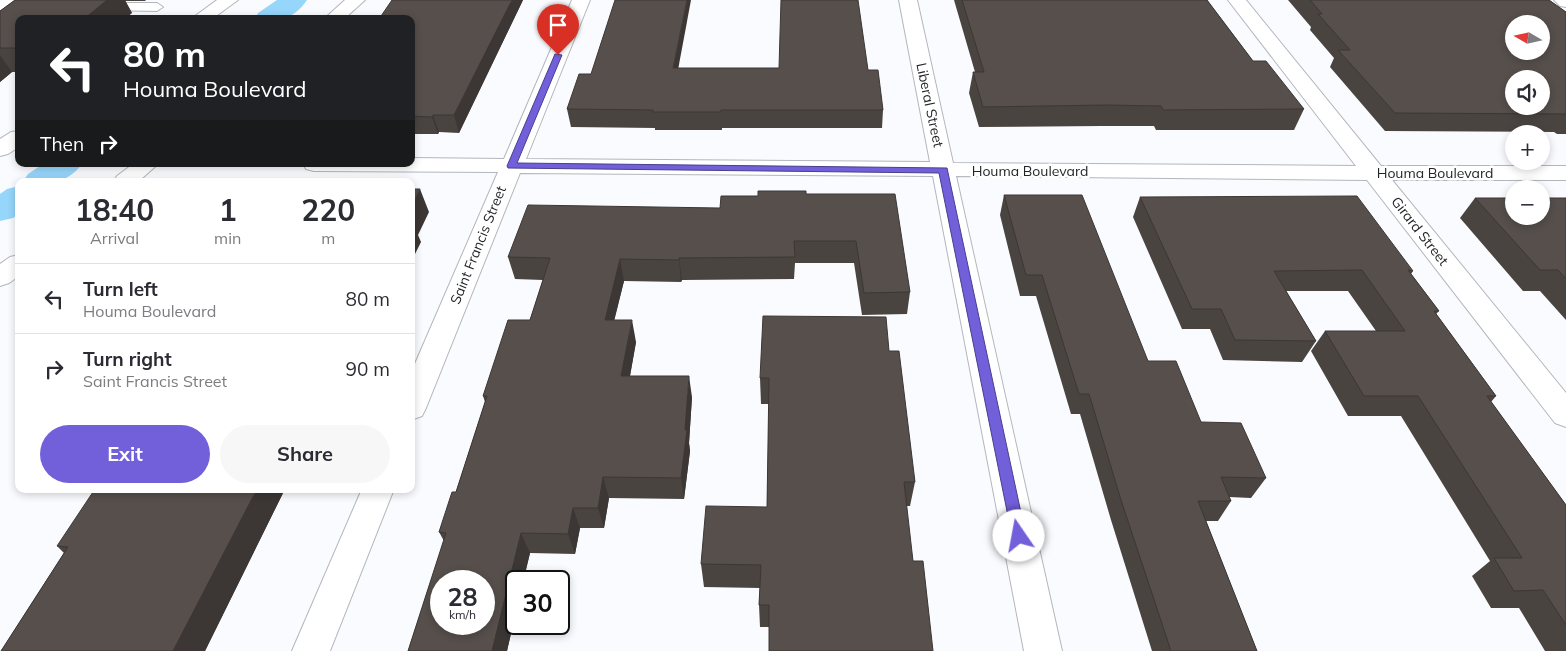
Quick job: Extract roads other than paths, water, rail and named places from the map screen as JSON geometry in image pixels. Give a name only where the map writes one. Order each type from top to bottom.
[{"type":"street","points":[[206,15],[229,0]]},
{"type":"street","points":[[338,15],[356,0]]},
{"type":"street","name":"Saint Francis Street","points":[[415,398],[581,0]]},
{"type":"street","name":"Liberal Street","points":[[908,0],[1042,651]]},
{"type":"street","name":"Girard Street","points":[[1237,0],[1566,415]]},
{"type":"street","points":[[0,6],[14,3]]},
{"type":"street","points":[[0,149],[15,140]]},
{"type":"street","name":"Houma Boulevard","points":[[415,165],[1566,173]]},
{"type":"street","points":[[128,178],[143,167]]},
{"type":"street","points":[[0,277],[15,265]]},
{"type":"street","points":[[311,651],[376,493]]},
{"type":"lane","points":[[88,7],[157,7]]},
{"type":"waterway","points":[[273,15],[294,0]]},
{"type":"waterway","points":[[44,178],[61,167]]},
{"type":"waterway","points":[[0,210],[15,200]]}]
